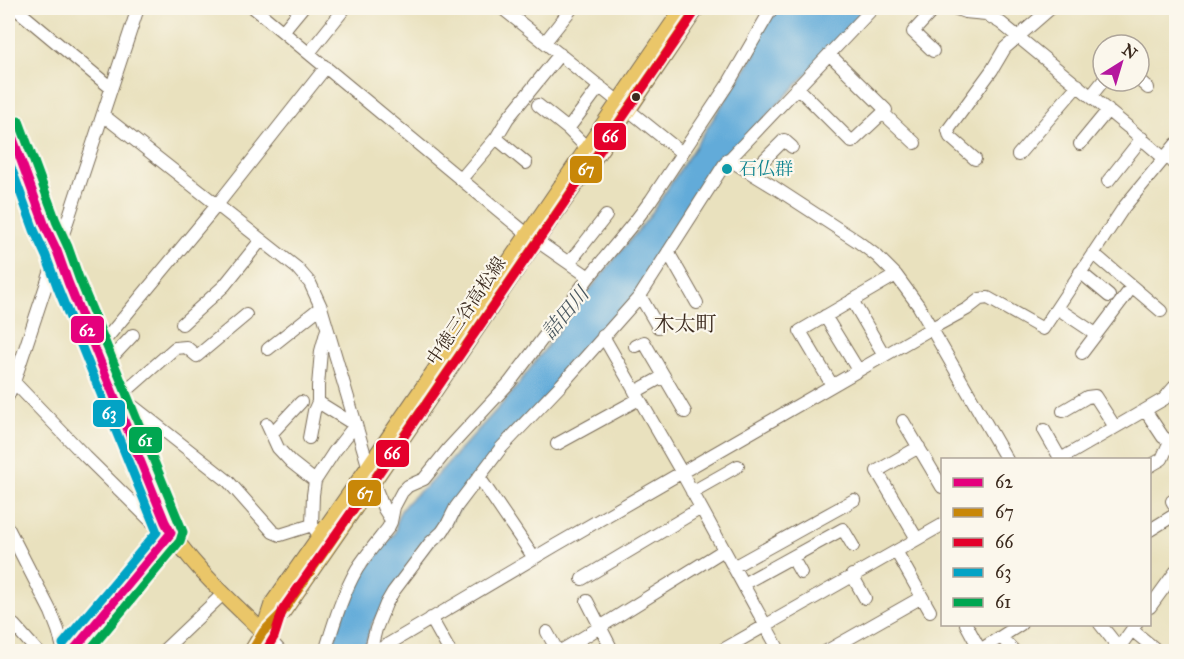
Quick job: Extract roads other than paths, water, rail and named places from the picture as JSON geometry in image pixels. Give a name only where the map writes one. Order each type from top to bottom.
[{"type":"main road","points":[[667,41],[674,8]]},
{"type":"main road","name":"中徳三谷高松線","points":[[667,41],[682,8]]},
{"type":"main road","name":"中徳三谷高松線","points":[[263,632],[272,604],[316,531],[369,466],[624,106],[667,41],[697,8]]},
{"type":"main road","points":[[667,41],[693,26],[707,8]]},
{"type":"main road","name":"中徳三谷高松線","points":[[250,651],[263,632],[283,612],[373,482],[587,148],[624,106]]},
{"type":"main road","points":[[8,125],[12,153],[57,251],[96,351],[118,398],[165,522],[200,569],[263,632]]},
{"type":"street","points":[[15,8],[111,88]]},
{"type":"street","points":[[8,396],[11,377],[57,251],[138,8]]},
{"type":"street","points":[[254,8],[532,237],[589,277]]},
{"type":"street","points":[[283,31],[302,8]]},
{"type":"street","points":[[309,52],[345,8]]},
{"type":"street","points":[[502,8],[682,153]]},
{"type":"street","points":[[544,42],[572,8]]},
{"type":"street","points":[[325,651],[335,617],[350,582],[388,528],[394,507],[402,492],[408,486],[424,479],[449,448],[510,382],[589,277],[651,200],[733,76],[772,8]]},
{"type":"street","points":[[370,651],[376,629],[393,592],[430,543],[442,532],[456,507],[501,448],[561,386],[640,296],[728,159],[873,8]]},
{"type":"street","points":[[933,51],[913,32],[935,8]]},
{"type":"street","points":[[954,8],[965,12],[986,14],[1001,23],[1170,160]]},
{"type":"street","points":[[975,159],[950,137],[948,130],[992,70],[1005,48],[1051,8]]},
{"type":"street","points":[[462,178],[496,138],[508,118],[560,54]]},
{"type":"street","points":[[797,87],[852,142],[886,110],[829,54]]},
{"type":"street","points":[[96,351],[217,205],[326,67]]},
{"type":"street","points":[[1018,155],[1078,85]]},
{"type":"street","points":[[568,129],[600,86]]},
{"type":"street","points":[[538,105],[587,148]]},
{"type":"street","points":[[1080,144],[1108,110]]},
{"type":"street","points":[[883,113],[915,143]]},
{"type":"street","points":[[102,115],[261,240],[304,275],[310,283],[321,307],[373,482],[384,509],[392,520]]},
{"type":"street","points":[[496,138],[526,163]]},
{"type":"street","points":[[1108,181],[1142,138]]},
{"type":"street","points":[[751,173],[785,141]]},
{"type":"street","points":[[375,651],[980,300],[988,298],[1043,329],[1124,207],[1170,160],[1176,144]]},
{"type":"street","points":[[728,159],[857,241],[877,256],[896,275],[932,328],[1006,458]]},
{"type":"street","points":[[569,263],[606,216]]},
{"type":"street","points":[[182,324],[224,286],[261,240]]},
{"type":"street","points":[[668,252],[697,303]]},
{"type":"street","points":[[1093,253],[1161,311]]},
{"type":"street","points":[[1080,272],[1109,296]]},
{"type":"street","points":[[832,385],[800,331],[896,275]]},
{"type":"street","points":[[1082,353],[1132,286]]},
{"type":"street","points":[[640,296],[658,327]]},
{"type":"street","points":[[852,300],[884,355]]},
{"type":"street","points":[[268,349],[321,307]]},
{"type":"street","points":[[1057,308],[1096,334]]},
{"type":"street","points":[[246,315],[197,356],[186,347],[175,348],[118,398],[228,481],[273,532],[280,535],[316,531],[313,495],[315,481],[356,424]]},
{"type":"street","points":[[825,316],[858,370]]},
{"type":"street","points":[[309,438],[318,402],[321,351],[327,327]]},
{"type":"street","points":[[103,367],[133,335]]},
{"type":"street","points":[[603,336],[682,472],[780,651]]},
{"type":"street","points":[[635,346],[644,342],[685,412]]},
{"type":"street","points":[[557,444],[664,376]]},
{"type":"street","points":[[11,377],[85,456],[156,526],[171,533],[72,651]]},
{"type":"street","points":[[1062,458],[1164,399],[1176,385]]},
{"type":"street","points":[[1064,411],[1087,397],[1095,396],[1115,427]]},
{"type":"street","points":[[301,402],[269,429],[278,448],[315,481]]},
{"type":"street","points":[[318,402],[356,424]]},
{"type":"street","points":[[1145,410],[1163,436],[1173,443],[1162,459],[1151,465]]},
{"type":"street","points":[[903,421],[941,485]]},
{"type":"street","points":[[1044,430],[1059,458]]},
{"type":"street","points":[[917,539],[877,471],[919,447]]},
{"type":"street","points":[[692,492],[738,466]]},
{"type":"street","points":[[479,477],[534,558]]},
{"type":"street","points":[[733,567],[854,500]]},
{"type":"street","points":[[582,579],[701,508]]},
{"type":"street","points":[[1151,529],[1176,514]]},
{"type":"street","points":[[719,651],[941,526]]},
{"type":"street","points":[[8,528],[51,612],[64,651]]},
{"type":"street","points":[[743,584],[843,529],[853,546]]},
{"type":"street","points":[[546,632],[558,651],[724,550]]},
{"type":"street","points":[[896,551],[930,611]]},
{"type":"street","points":[[792,557],[801,573]]},
{"type":"street","points":[[1151,604],[1176,572]]},
{"type":"street","points":[[852,575],[864,598]]},
{"type":"street","points":[[162,651],[224,593]]},
{"type":"street","points":[[825,651],[922,597]]},
{"type":"street","points":[[587,600],[613,651]]},
{"type":"street","points":[[431,618],[450,651]]},
{"type":"street","points":[[14,625],[38,651]]},
{"type":"street","points":[[967,626],[978,651],[1018,626]]},
{"type":"street","points":[[1101,626],[1117,650],[1134,627],[1157,651]]},
{"type":"street","points":[[263,632],[281,651]]},
{"type":"street","points":[[1001,637],[1015,651]]},
{"type":"water","points":[[779,8],[870,8],[722,163],[638,294],[546,397],[372,623],[364,651],[330,652],[356,587],[394,534],[398,516],[403,507],[427,486],[511,394],[587,293],[649,217],[754,56],[758,35]]},
{"type":"waterway","points":[[1171,142],[1176,134]]},
{"type":"place","name":"石仏群","points":[[727,169]]},
{"type":"district","name":"木太町","points":[[685,324]]},
{"type":"water label","name":"詰田川","points":[[565,313]]}]
